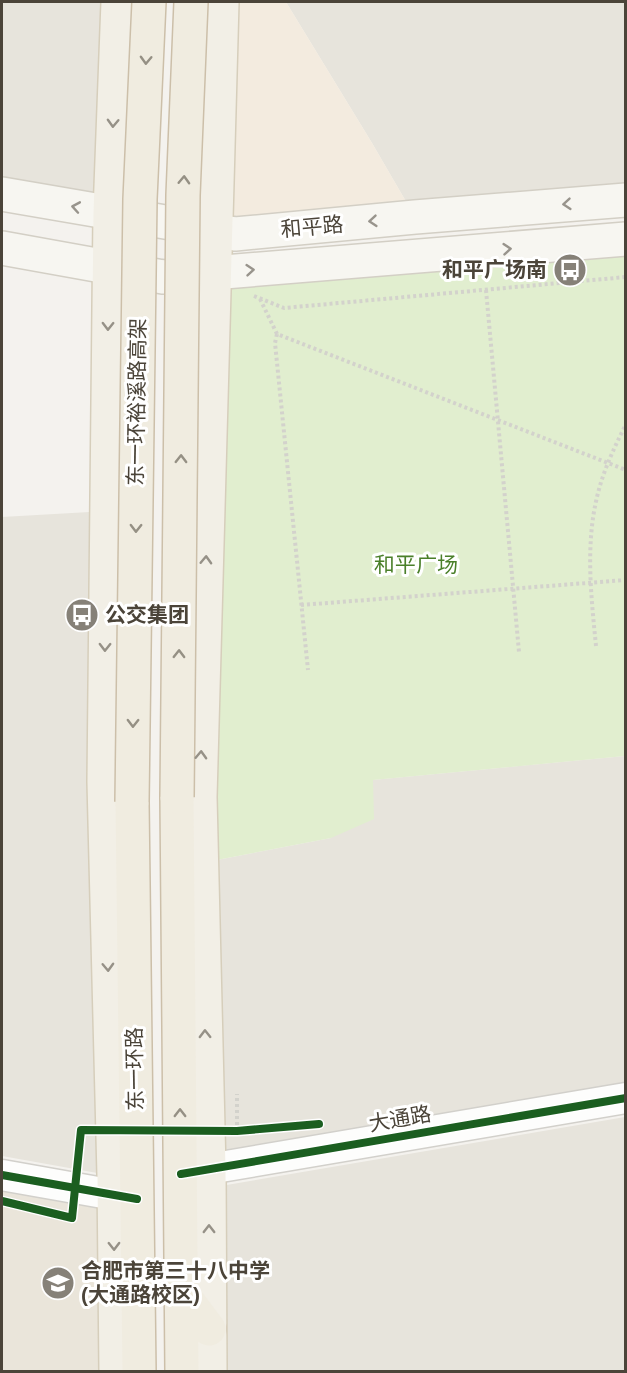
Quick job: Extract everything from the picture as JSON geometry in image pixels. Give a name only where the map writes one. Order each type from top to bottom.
[{"type":"highway","name":"东一环裕溪路高架","points":[[132,802],[140,211],[149,2]]},
{"type":"highway","name":"东一环裕溪路高架","points":[[188,797],[183,195],[190,2]]},
{"type":"highway","points":[[182,1371],[182,1293],[195,1181],[179,978],[188,797]]},
{"type":"highway","name":"东一环路","points":[[123,1370],[138,1294],[125,1187],[134,983],[132,802]]},
{"type":"highway","points":[[182,1293],[209,1329]]},
{"type":"main road","points":[[118,2],[109,267],[104,782],[125,1187],[123,1370]]},
{"type":"main road","points":[[210,1371],[209,1329],[195,1181],[188,797],[216,231],[222,2]]},
{"type":"main road","name":"和平路","points":[[2,194],[235,234],[626,200]]},
{"type":"main road","name":"和平路","points":[[2,248],[164,277],[626,239]]},
{"type":"main road","points":[[104,782],[134,983]]},
{"type":"street","name":"大通路","points":[[195,1181],[626,1098]]},
{"type":"street","name":"大通路","points":[[195,1181],[626,1117]]},
{"type":"street","points":[[2,1155],[125,1187]]},
{"type":"street","points":[[2,1175],[125,1187]]},
{"type":"path","points":[[253,295],[284,308],[626,277]]},
{"type":"path","points":[[486,290],[519,652]]},
{"type":"path","points":[[260,299],[277,333],[274,344],[308,670]]},
{"type":"path","points":[[277,333],[626,470]]},
{"type":"path","points":[[596,646],[590,583],[590,536],[598,493],[608,463],[626,424]]},
{"type":"path","points":[[302,605],[626,580]]},
{"type":"path","points":[[237,1094],[237,1131]]},
{"type":"path","points":[[226,1131],[249,1130]]},
{"type":"shaded area","points":[[2,2],[118,2],[110,213],[2,194]]},
{"type":"shaded area","points":[[222,2],[286,2],[415,217],[216,231]]},
{"type":"shaded area","points":[[286,2],[625,2],[625,200],[415,217]]},
{"type":"shaded area","points":[[107,511],[114,1176],[2,1156],[2,517]]},
{"type":"shaded area","points":[[625,756],[625,1098],[209,1169],[201,863],[331,838],[372,780]]},
{"type":"shaded area","points":[[625,1117],[625,1371],[210,1371],[209,1188]]},
{"type":"shaded area","name":"合肥市第三十八中学 (大通路校区)","points":[[2,1175],[113,1195],[114,1371],[2,1371]]},
{"type":"green space","name":"和平广场","points":[[625,256],[625,756],[373,780],[374,819],[331,838],[201,863],[215,273],[238,287]]},
{"type":"cycle path","points":[[181,1174],[626,1098]]},
{"type":"cycle path","points":[[2,1201],[72,1218],[81,1130],[237,1131],[319,1124]]},
{"type":"cycle path","points":[[2,1175],[137,1199]]},
{"type":"place","name":"和平广场南","points":[[570,270]]},
{"type":"place","name":"公交集团","points":[[82,615]]},
{"type":"place","name":"合肥市第三十八中学 (大通路校区)","points":[[58,1283]]}]
